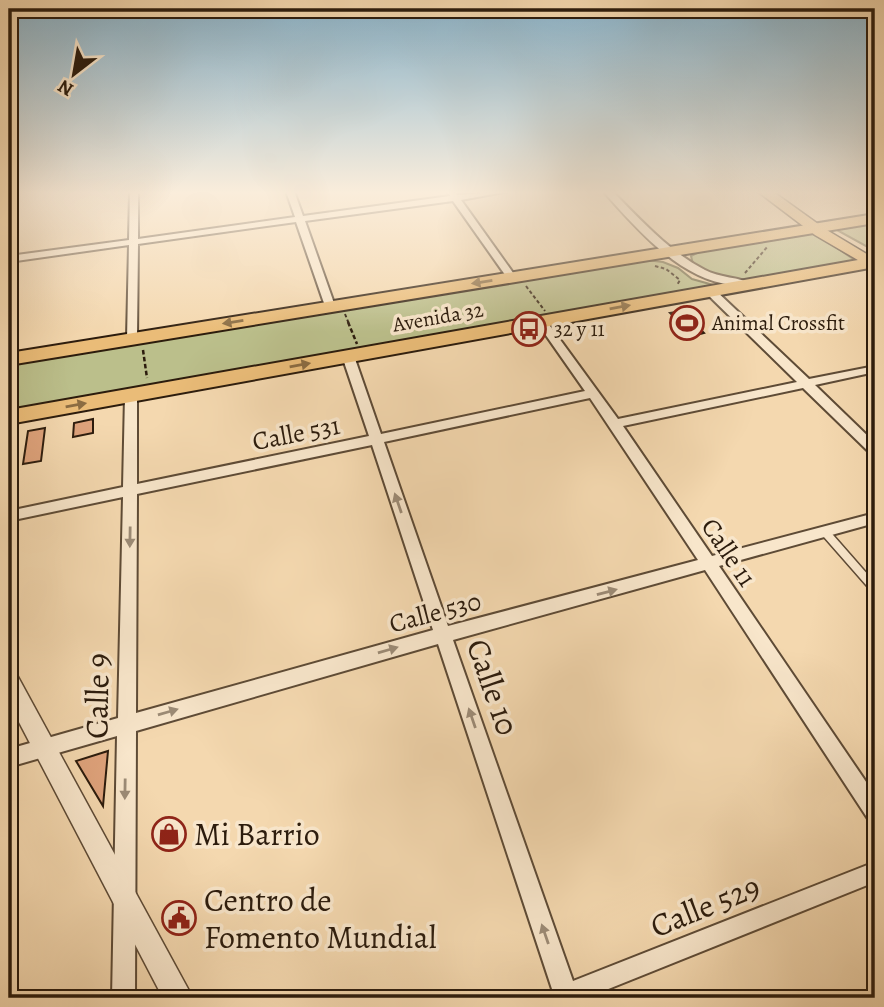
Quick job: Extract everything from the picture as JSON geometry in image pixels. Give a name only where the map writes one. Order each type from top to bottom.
[{"type":"highway","name":"Avenida 32","points":[[9,359],[751,238]]},
{"type":"highway","name":"Avenida 32","points":[[9,417],[140,390],[355,355],[718,287],[751,284],[874,262]]},
{"type":"main road","points":[[836,238],[874,262]]},
{"type":"street","points":[[133,238],[137,338]]},
{"type":"street","points":[[9,259],[162,238]]},
{"type":"street","points":[[308,238],[336,306]]},
{"type":"street","points":[[486,238],[515,276]]},
{"type":"street","points":[[656,238],[694,271],[718,287],[807,384],[875,450]]},
{"type":"street","name":"Calle 11","points":[[546,320],[592,394],[615,424],[875,812]]},
{"type":"street","name":"Calle 10","points":[[355,355],[377,440],[564,997]]},
{"type":"street","points":[[615,424],[875,369]]},
{"type":"street","name":"Calle 9","points":[[123,998],[131,489],[140,390]]},
{"type":"street","name":"Calle 531","points":[[9,516],[592,394]]},
{"type":"street","name":"Calle 530","points":[[9,758],[443,635],[875,518]]},
{"type":"street","points":[[9,682],[179,998]]},
{"type":"street","name":"Calle 529","points":[[564,997],[875,872]]},
{"type":"lane","points":[[825,532],[875,589]]},
{"type":"path","points":[[718,287],[740,278],[773,240]]},
{"type":"path","points":[[515,276],[546,320]]},
{"type":"path","points":[[336,306],[355,355]]},
{"type":"path","points":[[137,338],[140,390]]},
{"type":"green space","points":[[778,238],[823,238],[856,261],[736,283],[716,278],[693,264],[691,256],[701,251]]},
{"type":"green space","points":[[851,238],[875,238],[875,251]]},
{"type":"green space","points":[[646,260],[663,262],[678,268],[692,279],[717,286],[9,414],[9,365]]},
{"type":"building","name":"Animal Crossfit","points":[[682,311],[704,333],[693,336],[670,313]]},
{"type":"building","points":[[93,419],[93,433],[73,437],[74,423]]},
{"type":"building","points":[[45,428],[41,461],[23,464],[28,431]]},
{"type":"building","points":[[108,751],[103,806],[76,761]]},
{"type":"place","name":"Animal Crossfit","points":[[687,323]]},
{"type":"place","name":"32 y 11","points":[[529,329]]},
{"type":"place","name":"Mi Barrio","points":[[169,834]]},
{"type":"place","name":"Centro de Fomento Mundial","points":[[179,918]]}]
